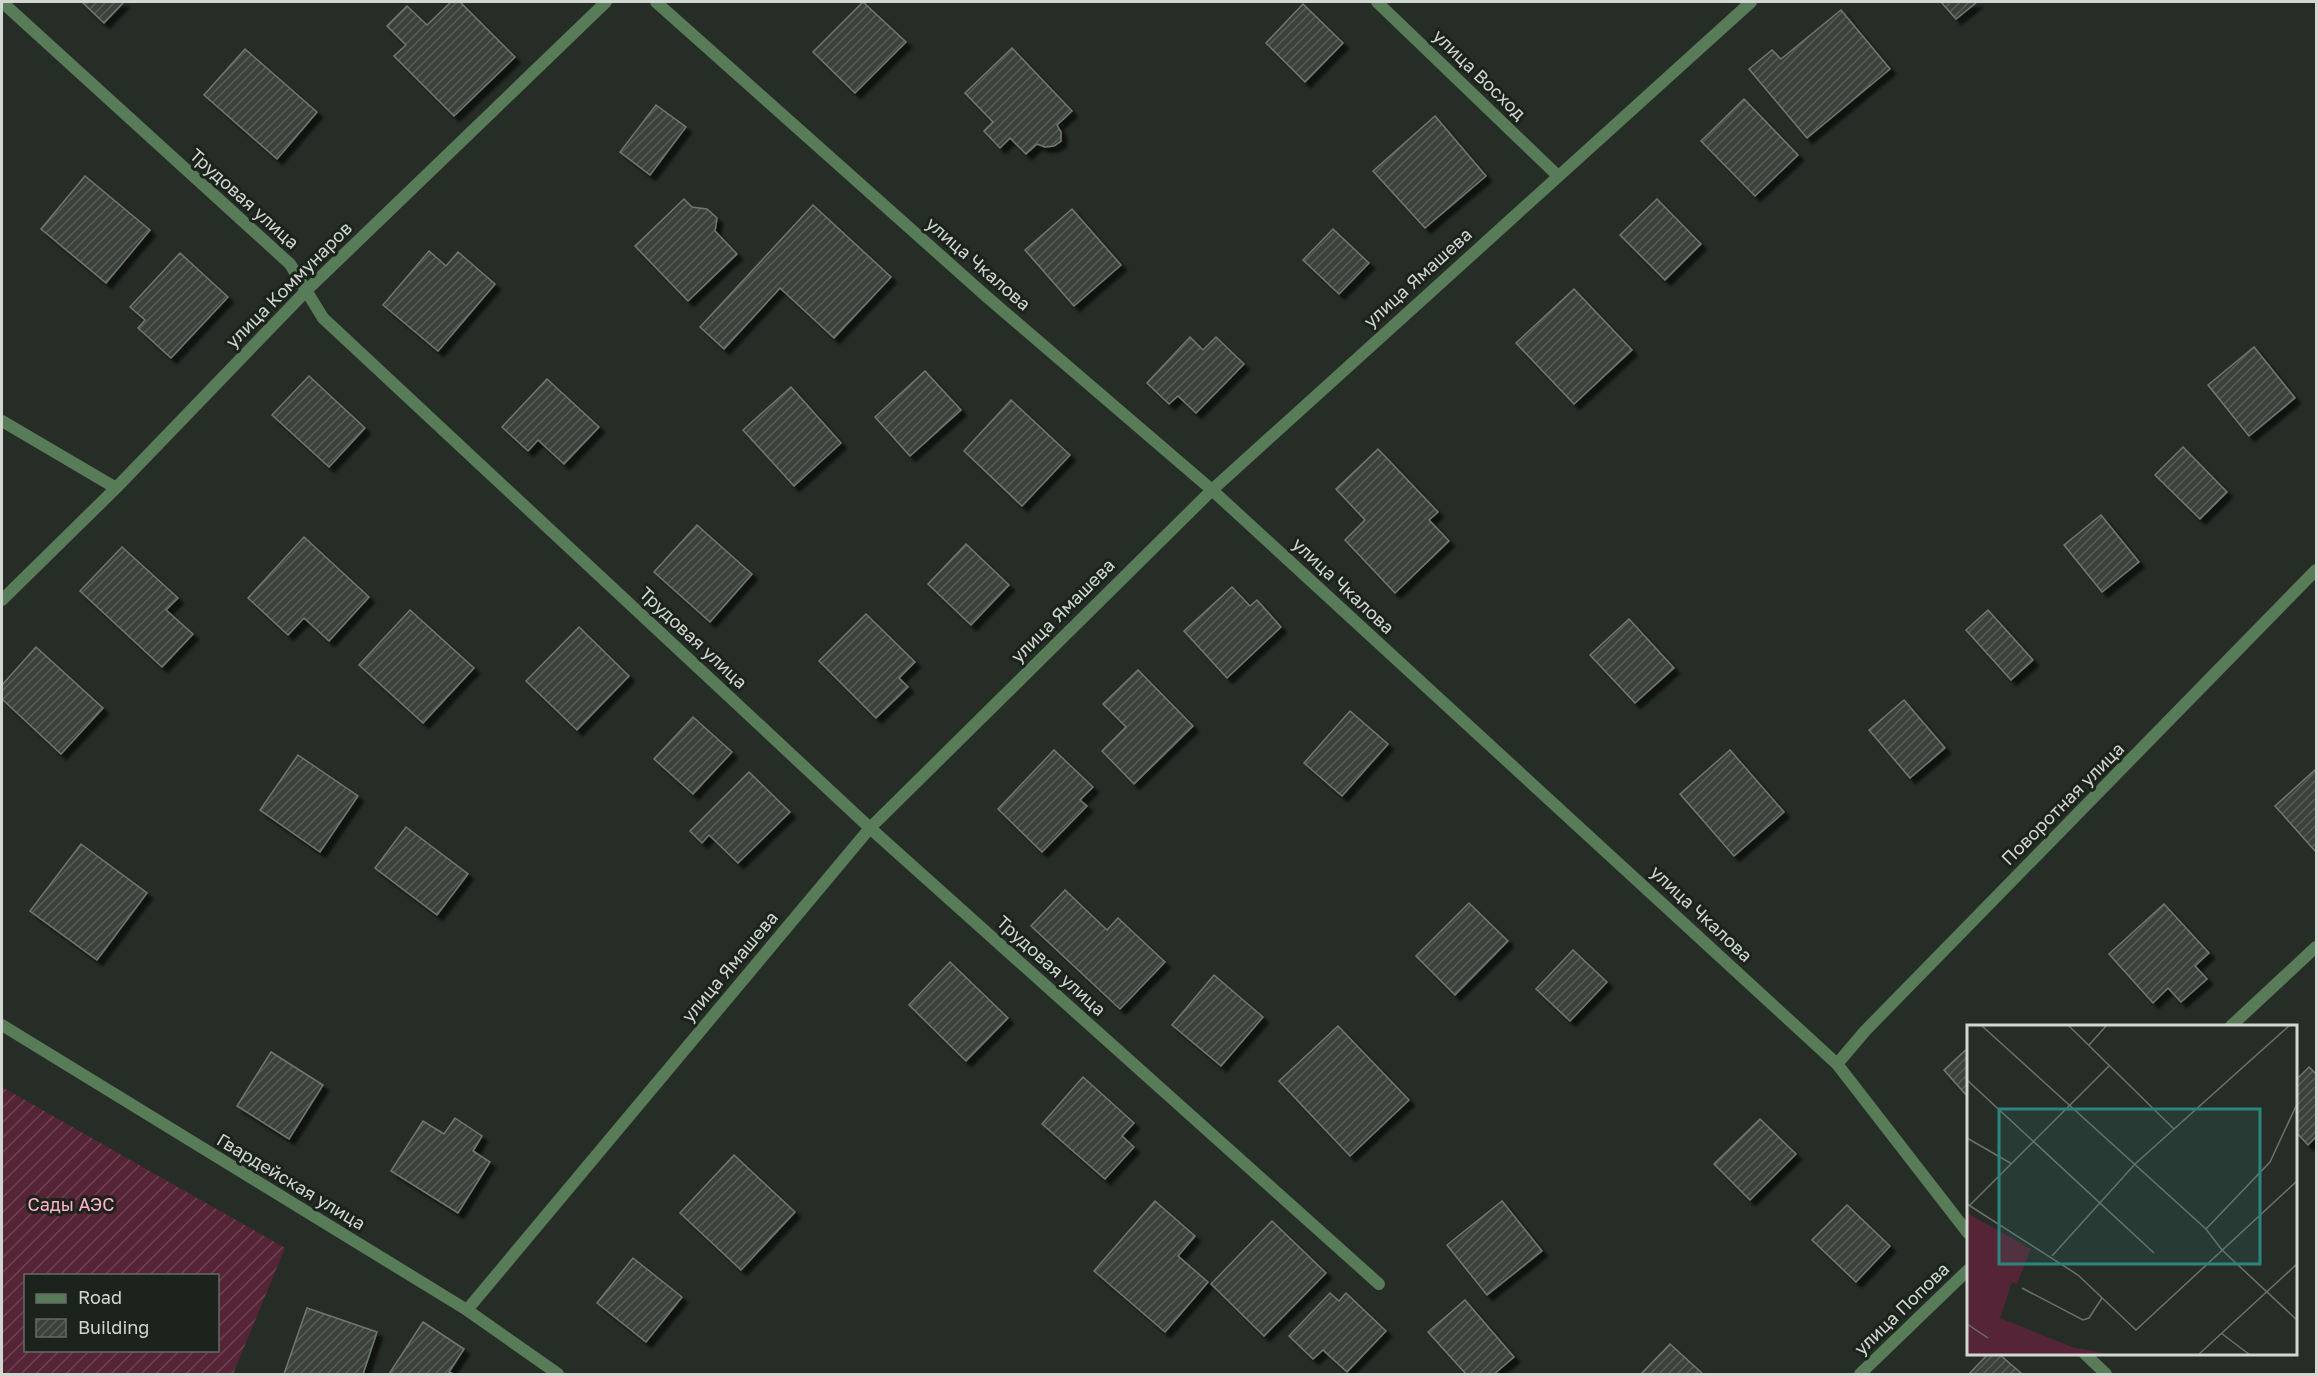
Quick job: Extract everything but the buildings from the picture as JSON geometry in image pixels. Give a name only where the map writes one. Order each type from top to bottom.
[{"type":"street","name":"Трудовая улица","points":[[2,2],[290,264],[323,318],[870,828],[1379,1284]]},
{"type":"street","name":"улица Коммунаров","points":[[2,600],[116,488],[306,291],[606,2]]},
{"type":"street","name":"улица Чкалова","points":[[656,2],[987,297],[1212,490],[1837,1064],[1967,1232]]},
{"type":"street","name":"улица Восход","points":[[1377,2],[1557,175]]},
{"type":"street","name":"улица Ямашева","points":[[467,1310],[870,828],[1212,490],[1557,175],[1751,2]]},
{"type":"street","points":[[2,422],[116,488]]},
{"type":"street","name":"Поворотная улица","points":[[1837,1064],[1865,1031],[2316,570]]},
{"type":"street","points":[[2232,1025],[2316,947]]},
{"type":"street","name":"Гвардейская улица","points":[[2,1025],[467,1310],[558,1374]]},
{"type":"street","name":"улица Попова","points":[[1860,1374],[1967,1271]]},
{"type":"street","points":[[2087,1355],[2106,1374]]},
{"type":"green space","name":"Сады АЭС","points":[[2,1087],[285,1248],[233,1374],[2,1374]]}]
